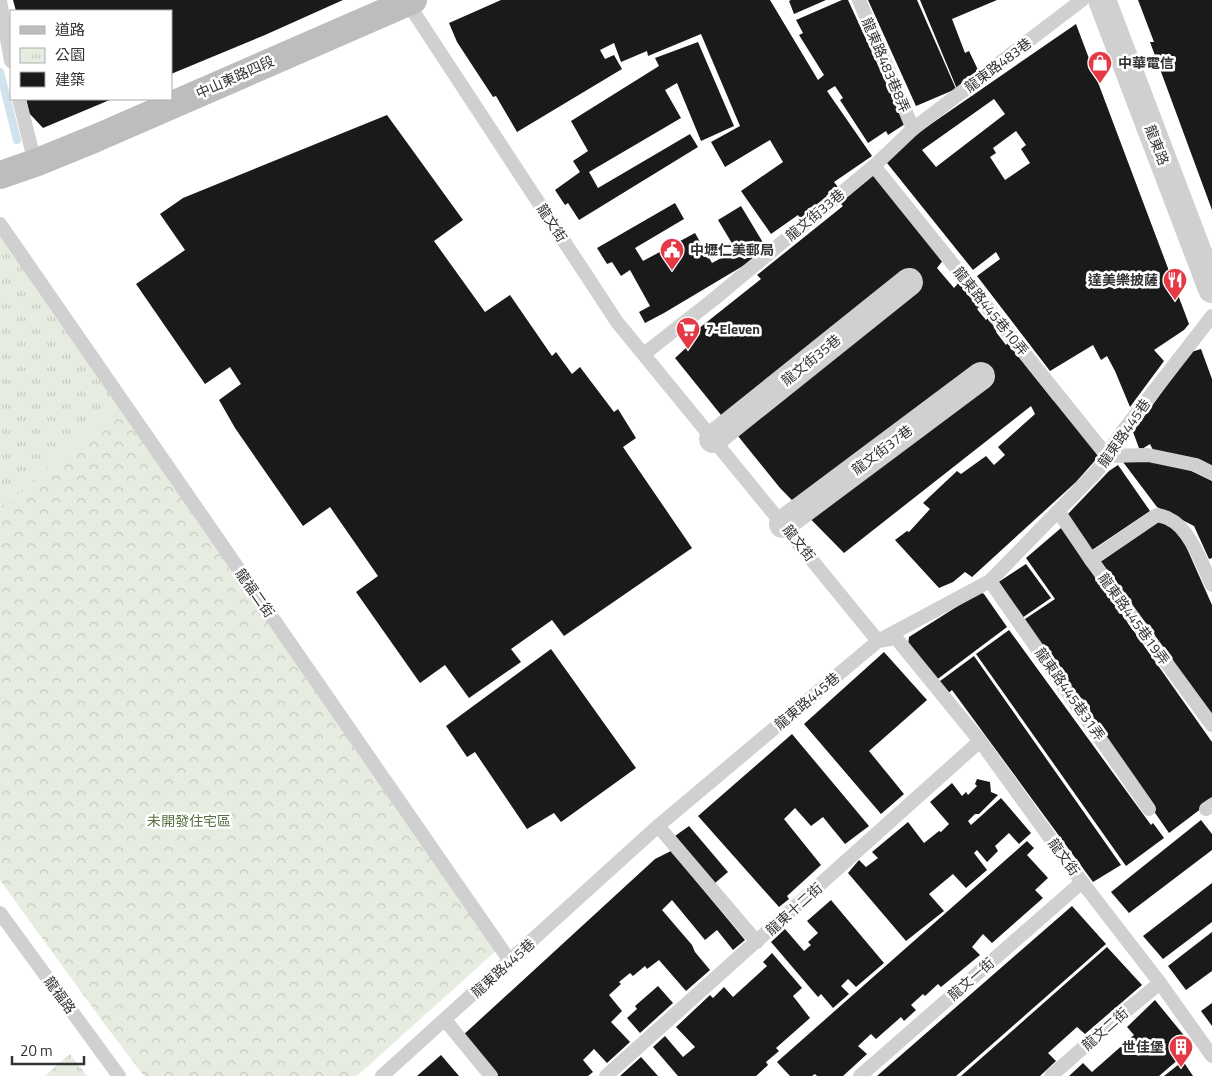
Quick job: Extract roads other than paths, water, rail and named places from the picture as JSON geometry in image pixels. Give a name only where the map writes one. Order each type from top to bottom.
[{"type":"main road","name":"中山東路四段","points":[[0,175],[36,163],[376,7],[410,1]]},
{"type":"street","name":"龍東路","points":[[1102,0],[1212,289]]},
{"type":"street","name":"龍文街35巷","points":[[713,439],[909,282]]},
{"type":"street","name":"龍文街37巷","points":[[783,524],[981,376]]},
{"type":"lane","name":"龍東路483巷8弄","points":[[859,0],[913,129]]},
{"type":"lane","name":"龍東路483巷","points":[[913,129],[1082,0]]},
{"type":"lane","points":[[0,1],[10,55]]},
{"type":"lane","name":"龍文街","points":[[410,1],[617,322],[878,641],[896,638],[980,741],[1212,1056]]},
{"type":"lane","points":[[18,100],[36,163]]},
{"type":"lane","name":"龍文街33巷","points":[[644,354],[714,299],[874,166],[913,129]]},
{"type":"lane","name":"龍東路445巷10弄","points":[[874,166],[1107,456]]},
{"type":"lane","name":"龍福二街","points":[[0,224],[510,962]]},
{"type":"lane","name":"龍東路445巷","points":[[382,1076],[658,826],[878,641],[990,581],[1097,471],[1118,436],[1212,316]]},
{"type":"lane","points":[[1107,456],[1148,454],[1196,465],[1212,473]]},
{"type":"lane","name":"龍東路445巷19弄","points":[[1058,511],[1091,560],[1212,726]]},
{"type":"lane","points":[[1091,560],[1157,515],[1170,519],[1184,530],[1207,560],[1212,585]]},
{"type":"lane","name":"龍東路445巷31弄","points":[[990,581],[1149,808]]},
{"type":"lane","name":"龍東十二街","points":[[606,1076],[980,741]]},
{"type":"lane","points":[[658,826],[757,942]]},
{"type":"lane","name":"龍文一街","points":[[860,1076],[1082,882]]},
{"type":"lane","name":"龍福路","points":[[0,914],[119,1076]]},
{"type":"lane","name":"龍文二街","points":[[1051,1076],[1160,983]]},
{"type":"lane","points":[[445,1020],[492,1076]]},
{"type":"waterway","points":[[0,72],[17,140]]},
{"type":"place","name":"中華電信","points":[[1100,84]]},
{"type":"place","name":"中壢仁美郵局","points":[[672,271]]},
{"type":"place","name":"達美樂披薩","points":[[1175,301]]},
{"type":"place","name":"7-Eleven","points":[[688,350]]},
{"type":"place","name":"世佳堡","points":[[1181,1068]]},
{"type":"park label","name":"未開發住宅區","points":[[189,821]]}]
